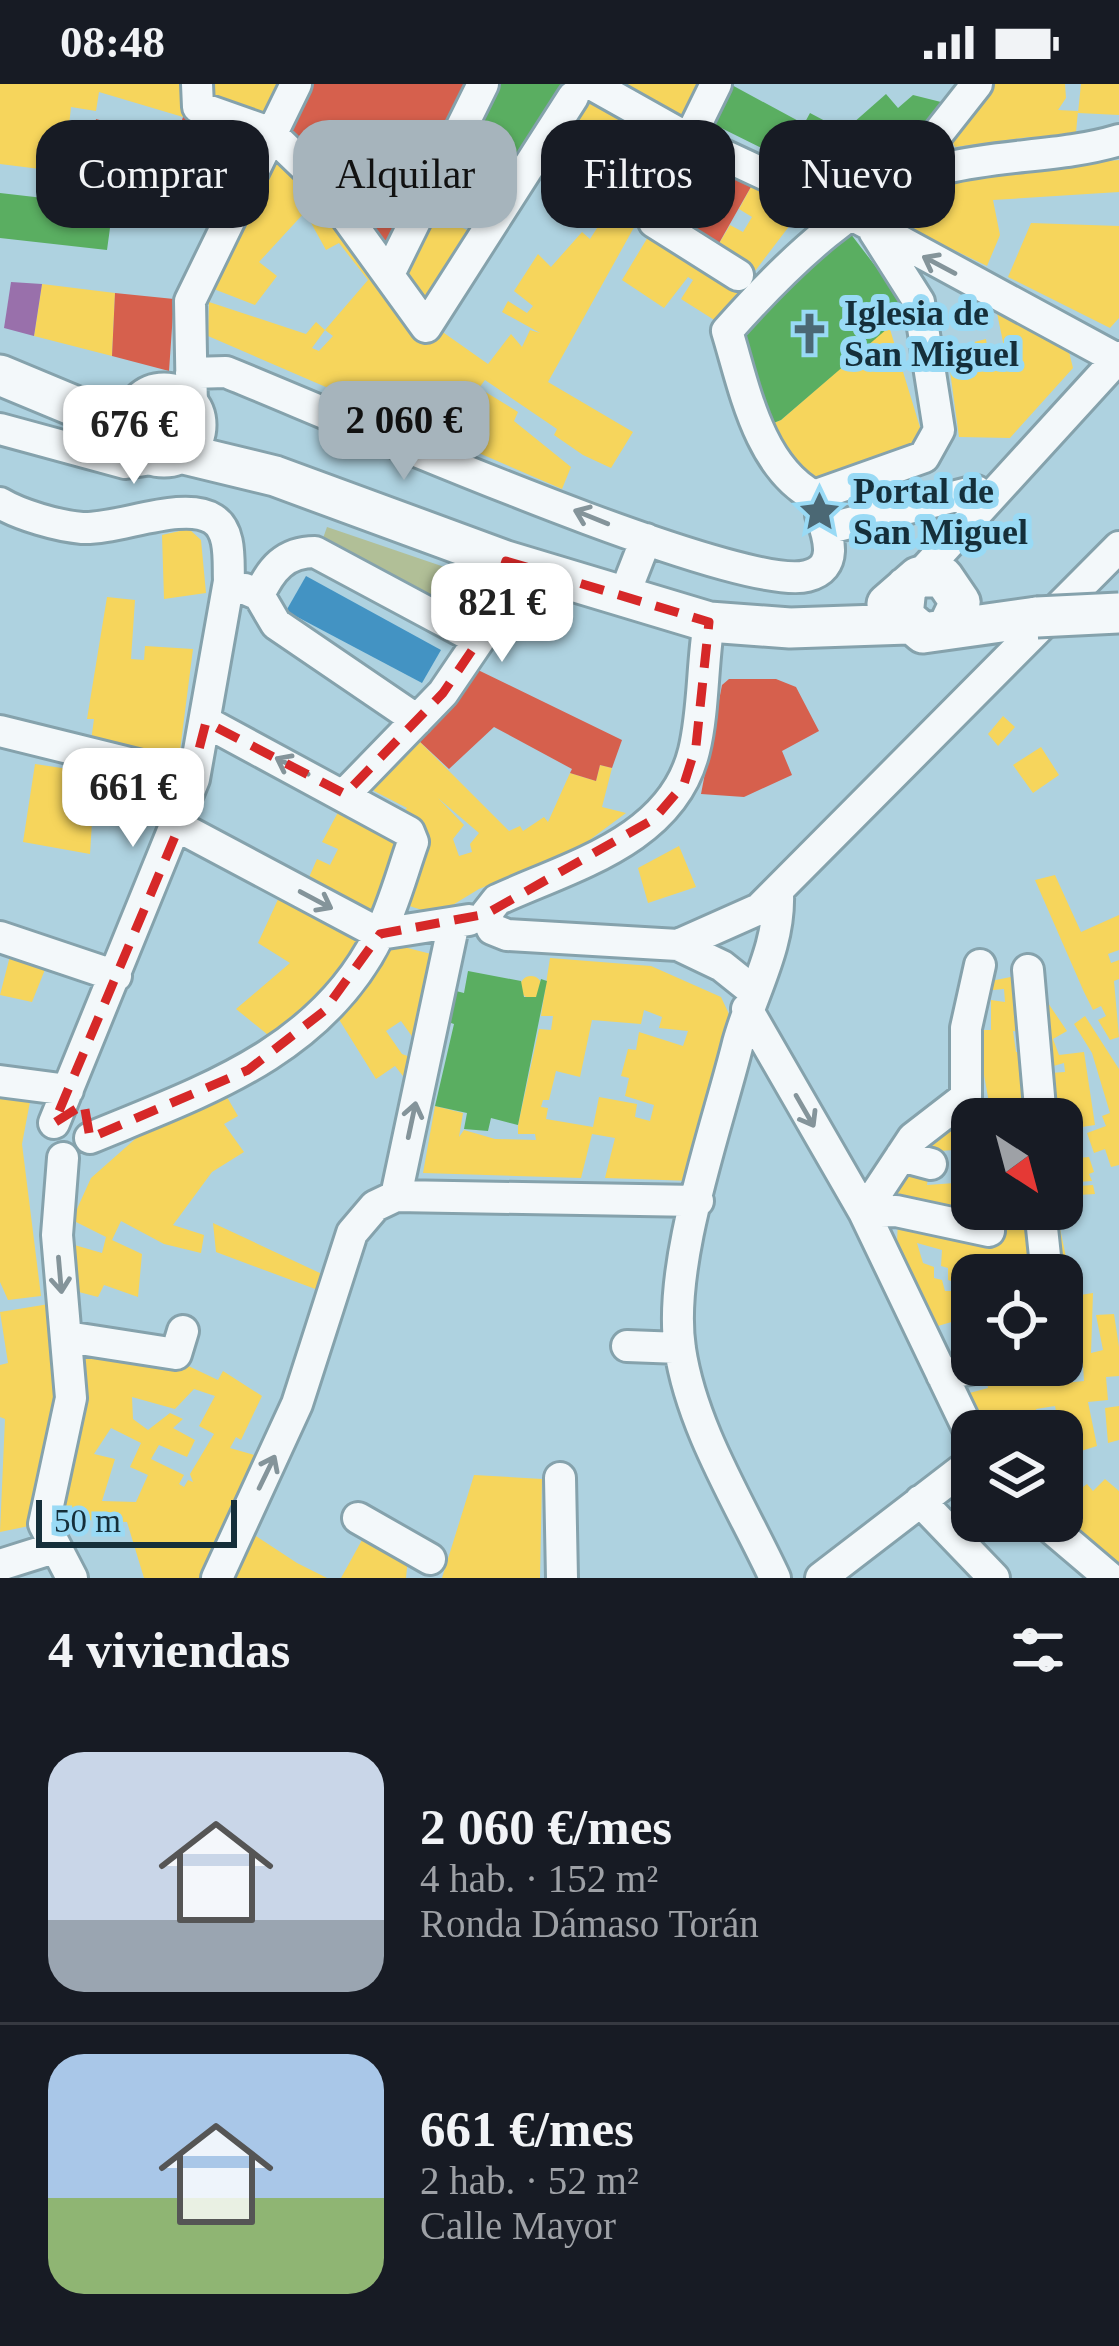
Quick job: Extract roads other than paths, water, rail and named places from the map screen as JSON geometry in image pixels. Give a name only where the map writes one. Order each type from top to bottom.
[{"type":"main road","points":[[0,375],[163,429],[275,476],[506,561],[709,622],[790,628],[864,622],[931,598],[1027,619],[1119,613]]},
{"type":"street","points":[[197,84],[197,107],[236,120]]},
{"type":"street","points":[[296,84],[269,131],[321,182],[426,327],[581,89],[648,120]]},
{"type":"street","points":[[388,274],[483,84]]},
{"type":"street","points":[[698,120],[716,84]]},
{"type":"street","points":[[948,120],[976,84]]},
{"type":"street","points":[[955,166],[1119,140]]},
{"type":"street","points":[[163,429],[190,302],[224,228]]},
{"type":"street","points":[[664,228],[749,282]]},
{"type":"street","points":[[1,432],[163,429],[226,372],[689,556],[805,577],[824,567],[831,550],[820,512],[757,429],[727,331],[749,282],[853,228]]},
{"type":"street","points":[[820,512],[924,457],[939,430],[919,302],[867,228]]},
{"type":"street","points":[[872,228],[1118,358],[961,535],[931,598]]},
{"type":"street","points":[[820,512],[976,491]]},
{"type":"street","points":[[0,503],[82,528],[192,512],[213,518],[224,530],[229,581],[194,779],[48,1142],[63,1158],[57,1235],[70,1406],[46,1532],[73,1578]]},
{"type":"street","points":[[623,598],[646,539]]},
{"type":"street","points":[[678,945],[717,932],[778,894],[1119,547]]},
{"type":"street","points":[[260,595],[282,561],[297,552],[315,552],[479,640]]},
{"type":"street","points":[[345,794],[418,720],[479,640],[506,561]]},
{"type":"street","points":[[229,581],[260,595],[276,623],[418,720]]},
{"type":"street","points":[[496,925],[496,900],[619,847],[654,820],[684,784],[696,746],[709,622]]},
{"type":"street","points":[[63,1158],[81,1155],[90,1138],[268,1058],[343,990],[380,934],[412,836],[345,794],[206,722]]},
{"type":"street","points":[[0,731],[194,779]]},
{"type":"street","points":[[178,827],[380,934],[496,925],[678,945],[722,966],[750,1000],[864,1212],[958,1410]]},
{"type":"street","points":[[775,1578],[698,1414],[680,1348],[679,1292],[750,1000],[772,953],[778,894]]},
{"type":"street","points":[[396,1196],[453,927]]},
{"type":"street","points":[[0,937],[116,976]]},
{"type":"street","points":[[1028,970],[1039,1098]]},
{"type":"street","points":[[864,1212],[916,1160],[913,1138],[965,1097],[966,1028],[978,973]]},
{"type":"street","points":[[0,1082],[68,1090]]},
{"type":"street","points":[[54,1123],[74,1118],[86,1125],[90,1138]]},
{"type":"street","points":[[218,1578],[289,1424],[352,1233],[376,1206],[396,1196],[698,1201]]},
{"type":"street","points":[[864,1212],[896,1211],[989,1231]]},
{"type":"street","points":[[67,1337],[176,1354],[183,1331]]},
{"type":"street","points":[[626,1346],[680,1348]]},
{"type":"street","points":[[941,1375],[951,1373]]},
{"type":"street","points":[[560,1478],[562,1578]]},
{"type":"street","points":[[821,1578],[874,1543],[951,1478]]},
{"type":"street","points":[[920,1501],[994,1578]]},
{"type":"street","points":[[358,1518],[432,1559]]},
{"type":"street","points":[[1068,1542],[1110,1578]]},
{"type":"street","points":[[0,1565],[54,1548]]},
{"type":"place","name":"Iglesia de San Miguel","points":[[810,333]]},
{"type":"place","name":"Portal de San Miguel","points":[[819,511]]}]
